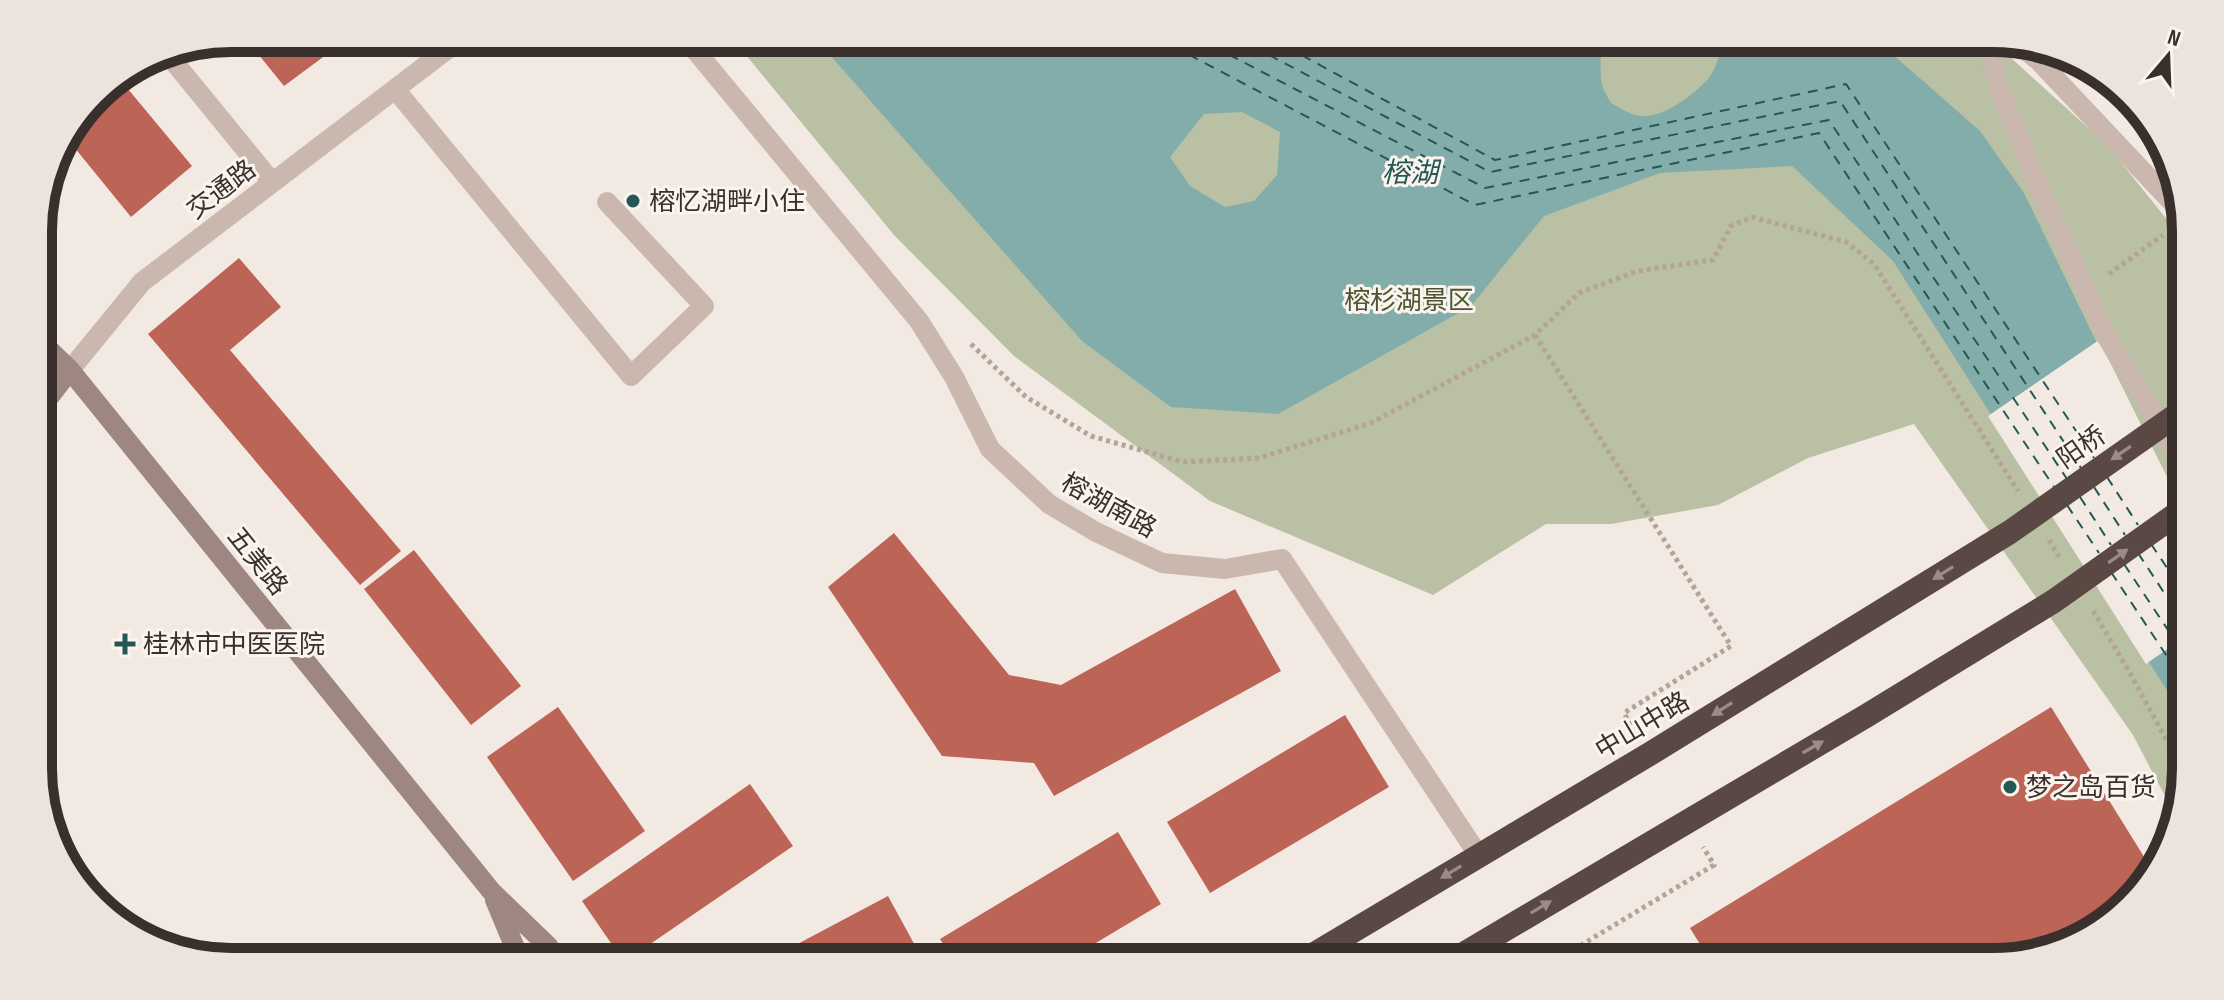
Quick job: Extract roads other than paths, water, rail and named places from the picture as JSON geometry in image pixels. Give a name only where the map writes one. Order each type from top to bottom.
[{"type":"highway","name":"阳桥","points":[[2010,532],[2172,418]]},
{"type":"highway","points":[[1473,948],[2054,601],[2172,517]]},
{"type":"highway","name":"中山中路","points":[[1325,948],[1648,755],[2010,532]]},
{"type":"street","name":"交通路","points":[[52,393],[142,282],[444,52]]},
{"type":"street","name":"榕湖南路","points":[[697,52],[919,321],[954,377],[990,449],[1049,504],[1096,532],[1162,563],[1225,569],[1282,559],[1479,856]]},
{"type":"street","points":[[1992,52],[1998,86],[2105,334],[2172,445]]},
{"type":"street","points":[[2033,56],[2170,213]]},
{"type":"street","points":[[174,62],[272,182]]},
{"type":"street","points":[[395,89],[631,376],[704,306],[607,202]]},
{"type":"street","name":"五美路","points":[[52,353],[70,370],[492,892],[549,948]]},
{"type":"street","name":"五美路","points":[[492,892],[515,948]]},
{"type":"water","name":"榕湖","points":[[827,52],[1600,52],[1601,82],[1611,103],[1629,113],[1650,116],[1668,110],[1701,86],[1716,66],[1720,52],[1890,52],[1980,131],[2024,193],[2172,493],[2172,698],[1893,261],[1792,166],[1660,173],[1544,216],[1471,306],[1278,414],[1171,407],[1082,341]],"holes":[[[1242,112],[1280,132],[1277,175],[1254,201],[1225,207],[1190,186],[1170,157],[1204,114]]]},
{"type":"place","name":"榕忆湖畔小住","points":[[633,201]]},
{"type":"place","name":"桂林市中医医院","points":[[125,644]]},
{"type":"place","name":"梦之岛百货","points":[[2010,787]]},
{"type":"park label","name":"榕杉湖景区","points":[[1409,300]]}]
